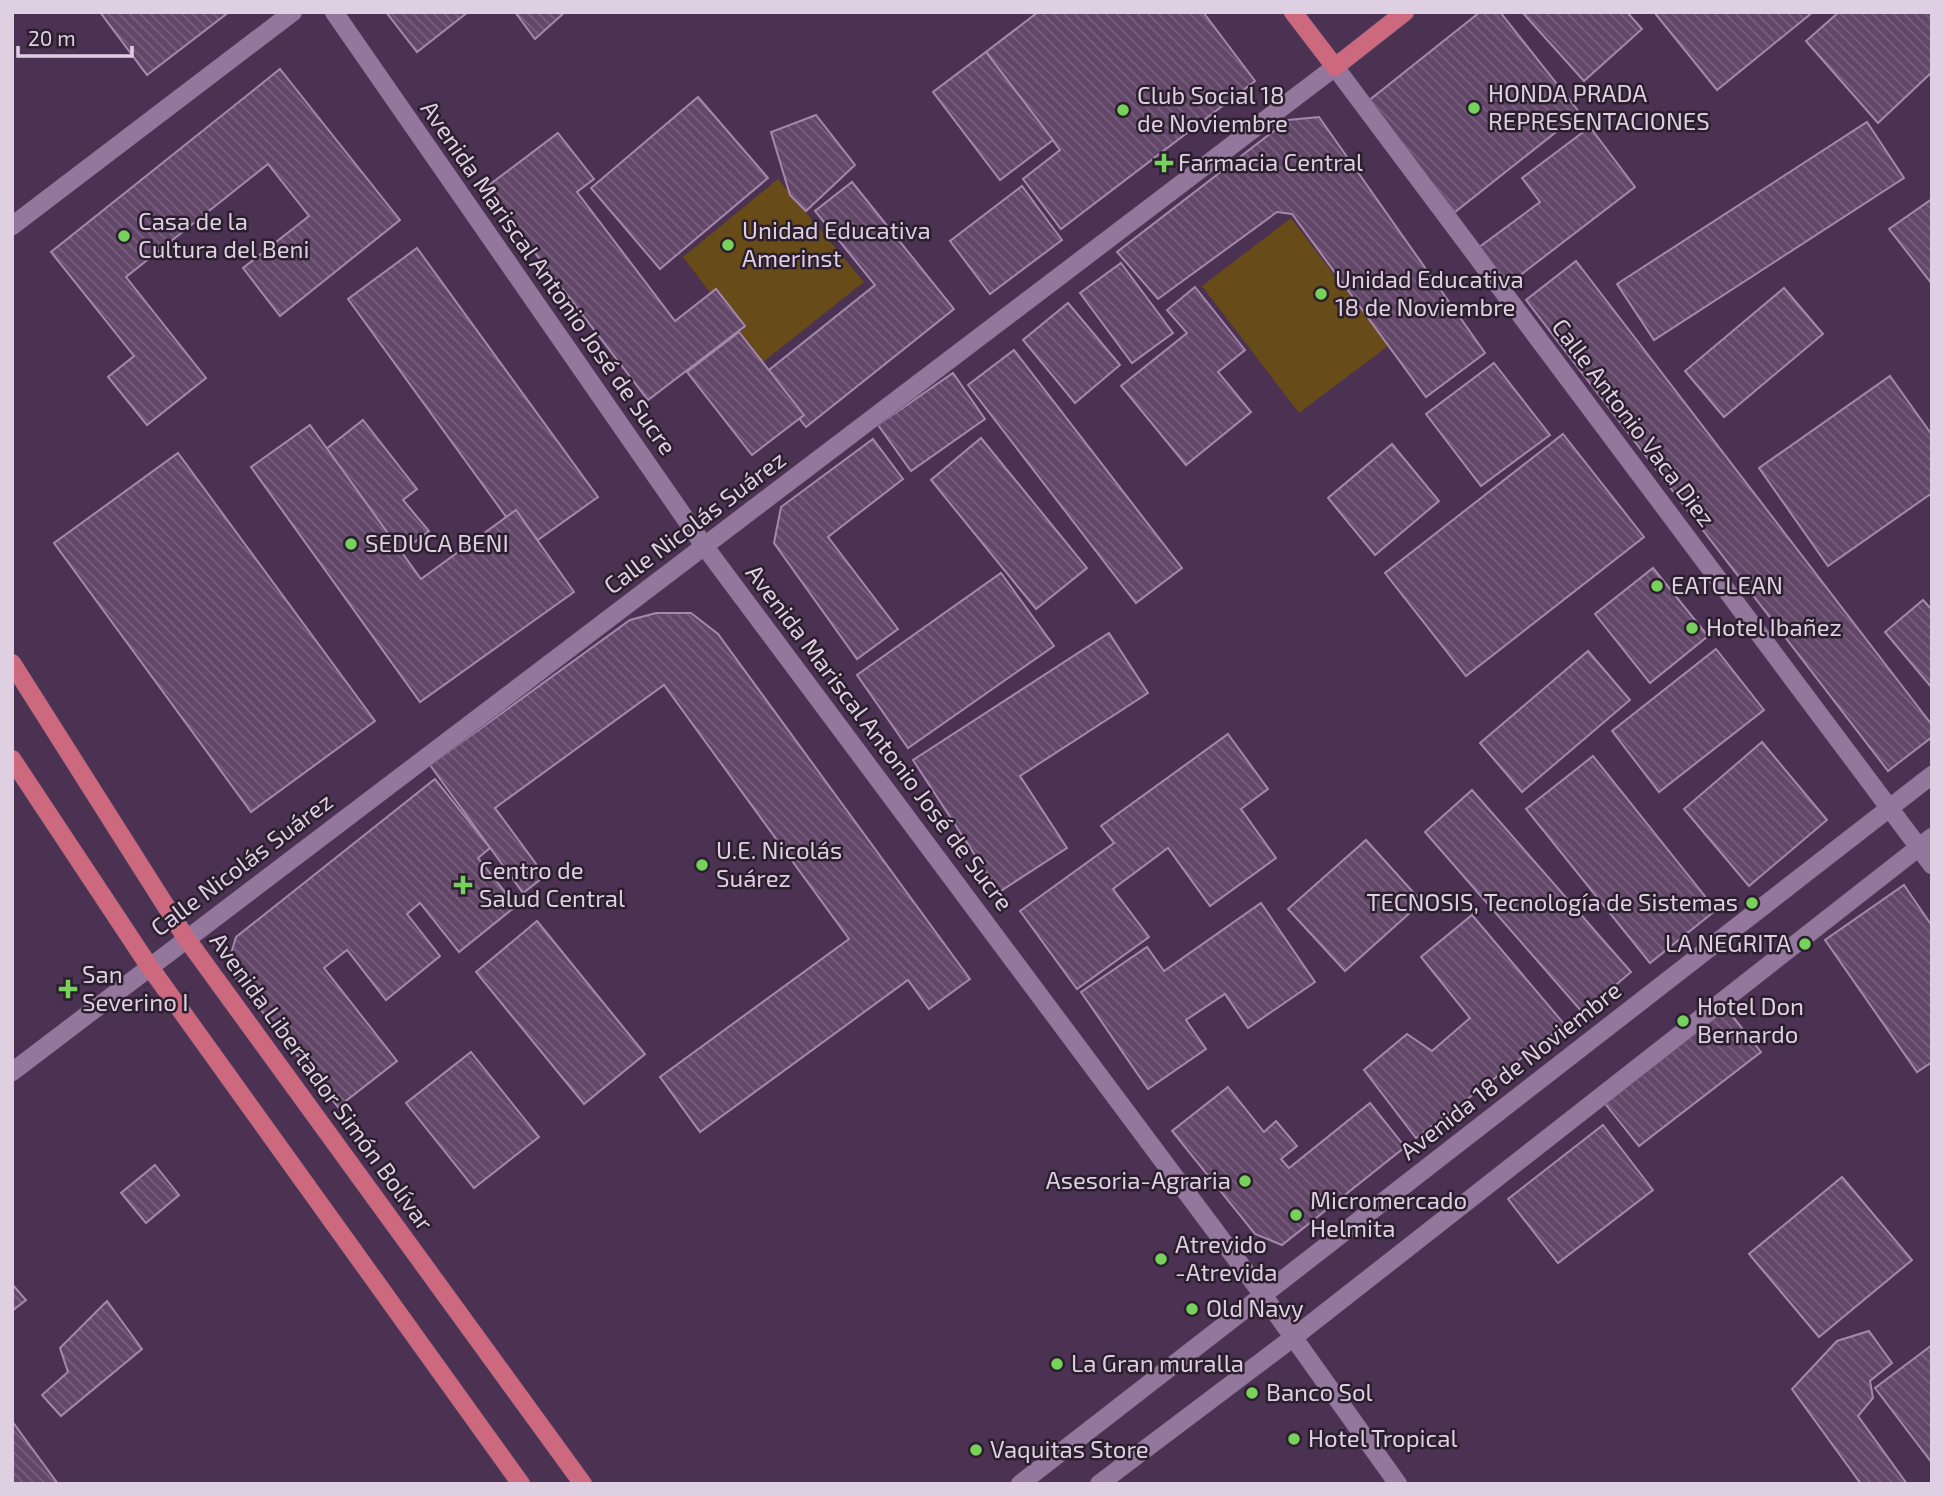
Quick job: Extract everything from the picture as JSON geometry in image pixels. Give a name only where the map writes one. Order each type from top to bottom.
[{"type":"main road","name":"Calle Antonio Vaca Diez","points":[[1293,12],[1335,67]]},
{"type":"main road","name":"Calle Nicolás Suárez","points":[[1335,67],[1405,12]]},
{"type":"main road","name":"Avenida Libertador Simón Bolívar","points":[[12,663],[186,938],[583,1484]]},
{"type":"main road","points":[[12,759],[149,966],[521,1484]]},
{"type":"street","points":[[12,226],[293,12]]},
{"type":"street","name":"Avenida Mariscal Antonio José de Sucre","points":[[334,12],[705,547],[1264,1295],[1398,1484]]},
{"type":"street","name":"Calle Nicolás Suárez","points":[[12,1072],[1335,67]]},
{"type":"street","name":"Calle Antonio Vaca Diez","points":[[1335,67],[1889,807],[1925,842],[1932,865]]},
{"type":"street","name":"Avenida 18 de Noviembre","points":[[1020,1484],[1932,775]]},
{"type":"street","points":[[1099,1484],[1294,1337],[1925,842]]},
{"type":"shaded area","points":[[778,179],[864,282],[763,362],[683,257]]},
{"type":"shaded area","points":[[1291,218],[1388,346],[1299,413],[1202,286]]},
{"type":"building","points":[[100,12],[229,12],[147,75]]},
{"type":"building","points":[[386,12],[468,12],[417,52]]},
{"type":"building","points":[[515,12],[565,12],[535,39]]},
{"type":"building","name":"Club Social 18 de Noviembre","points":[[1038,12],[1203,12],[1255,81],[1061,229],[1023,179],[1060,150],[986,52]]},
{"type":"building","name":"HONDA PRADA REPRESENTACIONES","points":[[1480,12],[1500,12],[1580,113],[1455,212],[1367,102]]},
{"type":"building","points":[[1522,12],[1627,12],[1642,29],[1584,81]]},
{"type":"building","points":[[1654,12],[1813,12],[1717,90]]},
{"type":"building","points":[[1839,12],[1932,12],[1932,72],[1878,123],[1806,41]]},
{"type":"building","points":[[986,52],[1053,140],[1000,180],[933,92]]},
{"type":"building","name":"Casa de la Cultura del Beni","points":[[280,69],[400,220],[280,316],[243,268],[309,216],[268,164],[126,277],[206,378],[147,425],[108,377],[134,356],[51,252]]},
{"type":"building","points":[[698,97],[768,178],[660,269],[591,188]]},
{"type":"building","points":[[816,115],[855,165],[806,211],[790,195],[771,132]]},
{"type":"building","points":[[1319,117],[1485,353],[1426,397],[1292,214],[1277,212],[1158,299],[1117,252],[1288,120]]},
{"type":"building","points":[[1867,122],[1904,178],[1654,340],[1617,284]]},
{"type":"building","points":[[1590,127],[1635,187],[1506,286],[1478,248],[1540,202],[1522,178]]},
{"type":"building","points":[[558,133],[594,179],[577,192],[675,321],[716,289],[745,326],[648,400],[485,188]]},
{"type":"building","points":[[852,182],[954,309],[806,427],[764,374],[875,285],[815,211]]},
{"type":"building","points":[[1022,186],[1062,240],[990,294],[950,241]]},
{"type":"building","points":[[1932,199],[1932,284],[1889,229]]},
{"type":"building","points":[[417,248],[598,497],[528,547],[348,299]]},
{"type":"building","points":[[1576,261],[1932,725],[1932,737],[1888,771],[1526,300]]},
{"type":"building","points":[[1121,263],[1173,333],[1132,363],[1080,293]]},
{"type":"building","points":[[1195,287],[1245,350],[1218,372],[1251,412],[1186,465],[1121,386],[1187,333],[1167,310]]},
{"type":"building","points":[[1784,288],[1823,334],[1724,417],[1685,371]]},
{"type":"building","points":[[1068,303],[1120,365],[1075,403],[1023,340]]},
{"type":"building","points":[[739,332],[804,415],[752,455],[687,372]]},
{"type":"building","points":[[1014,350],[1182,568],[1136,603],[968,385]]},
{"type":"building","points":[[1494,363],[1550,435],[1481,486],[1426,414]]},
{"type":"building","points":[[953,373],[985,419],[911,471],[878,425]]},
{"type":"building","points":[[1890,376],[1932,435],[1932,493],[1828,566],[1759,468]]},
{"type":"building","points":[[363,420],[417,489],[403,500],[429,531],[390,561],[311,461]]},
{"type":"building","name":"SEDUCA BENI","points":[[310,425],[421,579],[516,510],[574,592],[420,702],[251,467]]},
{"type":"building","points":[[1563,434],[1644,537],[1466,676],[1385,573]]},
{"type":"building","points":[[981,438],[1087,568],[1036,609],[931,480]]},
{"type":"building","points":[[873,439],[903,479],[828,537],[898,629],[857,659],[774,543],[781,507]]},
{"type":"building","points":[[1392,444],[1439,501],[1375,555],[1328,498]]},
{"type":"building","points":[[178,453],[375,721],[251,812],[54,543]]},
{"type":"building","points":[[1653,568],[1708,636],[1650,683],[1595,614]]},
{"type":"building","points":[[1001,573],[1054,646],[908,748],[857,675]]},
{"type":"building","points":[[1923,600],[1932,610],[1932,688],[1885,632]]},
{"type":"building","points":[[656,613],[691,613],[718,634],[970,979],[929,1009],[908,980],[700,1132],[660,1077],[849,939],[664,685],[495,808],[545,876],[523,893],[430,765],[630,620]]},
{"type":"building","points":[[1109,633],[1148,693],[1020,776],[1067,848],[999,892],[913,760]]},
{"type":"building","points":[[1716,649],[1764,710],[1659,792],[1612,731]]},
{"type":"building","points":[[1588,651],[1630,700],[1522,792],[1480,743]]},
{"type":"building","points":[[1228,734],[1268,789],[1241,809],[1276,858],[1210,906],[1168,848],[1113,889],[1149,937],[1077,989],[1020,911],[1114,843],[1101,826]]},
{"type":"building","points":[[1762,742],[1827,820],[1749,886],[1684,809]]},
{"type":"building","points":[[1593,756],[1716,910],[1650,963],[1526,809]]},
{"type":"building","points":[[435,779],[490,848],[478,858],[516,906],[459,952],[420,903],[407,914],[440,956],[386,1000],[347,950],[324,968],[397,1061],[338,1107],[227,967],[236,937]]},
{"type":"building","points":[[1472,790],[1631,972],[1583,1013],[1425,832]]},
{"type":"building","points":[[1366,840],[1422,902],[1345,971],[1288,909]]},
{"type":"building","points":[[1904,885],[1932,926],[1932,1062],[1917,1072],[1825,940]]},
{"type":"building","points":[[1261,903],[1315,982],[1248,1028],[1225,994],[1186,1020],[1206,1049],[1148,1089],[1081,992],[1147,947],[1164,971]]},
{"type":"building","points":[[1472,915],[1565,1025],[1416,1138],[1364,1070],[1407,1034],[1432,1051],[1470,1018],[1421,957]]},
{"type":"building","points":[[537,921],[645,1054],[584,1104],[476,972]]},
{"type":"building","points":[[1726,1008],[1761,1052],[1639,1146],[1603,1101]]},
{"type":"building","points":[[471,1052],[539,1137],[474,1188],[406,1103]]},
{"type":"building","points":[[1228,1087],[1264,1132],[1276,1121],[1297,1146],[1281,1159],[1289,1168],[1370,1103],[1405,1147],[1282,1245],[1255,1234],[1172,1131]]},
{"type":"building","points":[[1603,1125],[1653,1190],[1558,1263],[1508,1199]]},
{"type":"building","points":[[155,1165],[179,1195],[146,1223],[121,1193]]},
{"type":"building","points":[[1842,1177],[1912,1260],[1819,1337],[1749,1254]]},
{"type":"building","points":[[12,1284],[26,1300],[12,1311]]},
{"type":"building","points":[[107,1301],[142,1349],[61,1416],[42,1395],[68,1372],[60,1348]]},
{"type":"building","points":[[1869,1331],[1892,1363],[1870,1381],[1873,1398],[1858,1416],[1907,1484],[1861,1484],[1792,1389],[1837,1341]]},
{"type":"building","points":[[1932,1345],[1932,1463],[1875,1388]]},
{"type":"building","points":[[12,1421],[58,1484],[12,1484]]},
{"type":"place","name":"HONDA PRADA REPRESENTACIONES","points":[[1474,108]]},
{"type":"place","name":"Club Social 18 de Noviembre","points":[[1123,110]]},
{"type":"place","name":"Farmacia Central","points":[[1164,163]]},
{"type":"place","name":"Casa de la Cultura del Beni","points":[[124,236]]},
{"type":"place","name":"Unidad Educativa Amerinst","points":[[728,245]]},
{"type":"place","name":"Unidad Educativa 18 de Noviembre","points":[[1321,294]]},
{"type":"place","name":"SEDUCA BENI","points":[[351,544]]},
{"type":"place","name":"EATCLEAN","points":[[1657,586]]},
{"type":"place","name":"Hotel Ibañez","points":[[1692,628]]},
{"type":"place","name":"U.E. Nicolás Suárez","points":[[702,865]]},
{"type":"place","name":"Centro de Salud Central","points":[[463,885]]},
{"type":"place","name":"TECNOSIS, Tecnología de Sistemas","points":[[1752,903]]},
{"type":"place","name":"LA NEGRITA","points":[[1805,944]]},
{"type":"place","name":"San Severino I","points":[[68,989]]},
{"type":"place","name":"Hotel Don Bernardo","points":[[1683,1021]]},
{"type":"place","name":"Asesoria-Agraria","points":[[1245,1181]]},
{"type":"place","name":"Micromercado Helmita","points":[[1296,1215]]},
{"type":"place","name":"Atrevido -Atrevida","points":[[1161,1259]]},
{"type":"place","name":"Old Navy","points":[[1192,1309]]},
{"type":"place","name":"La Gran muralla","points":[[1057,1364]]},
{"type":"place","name":"Banco Sol","points":[[1252,1393]]},
{"type":"place","name":"Hotel Tropical","points":[[1294,1439]]},
{"type":"place","name":"Vaquitas Store","points":[[976,1450]]}]
